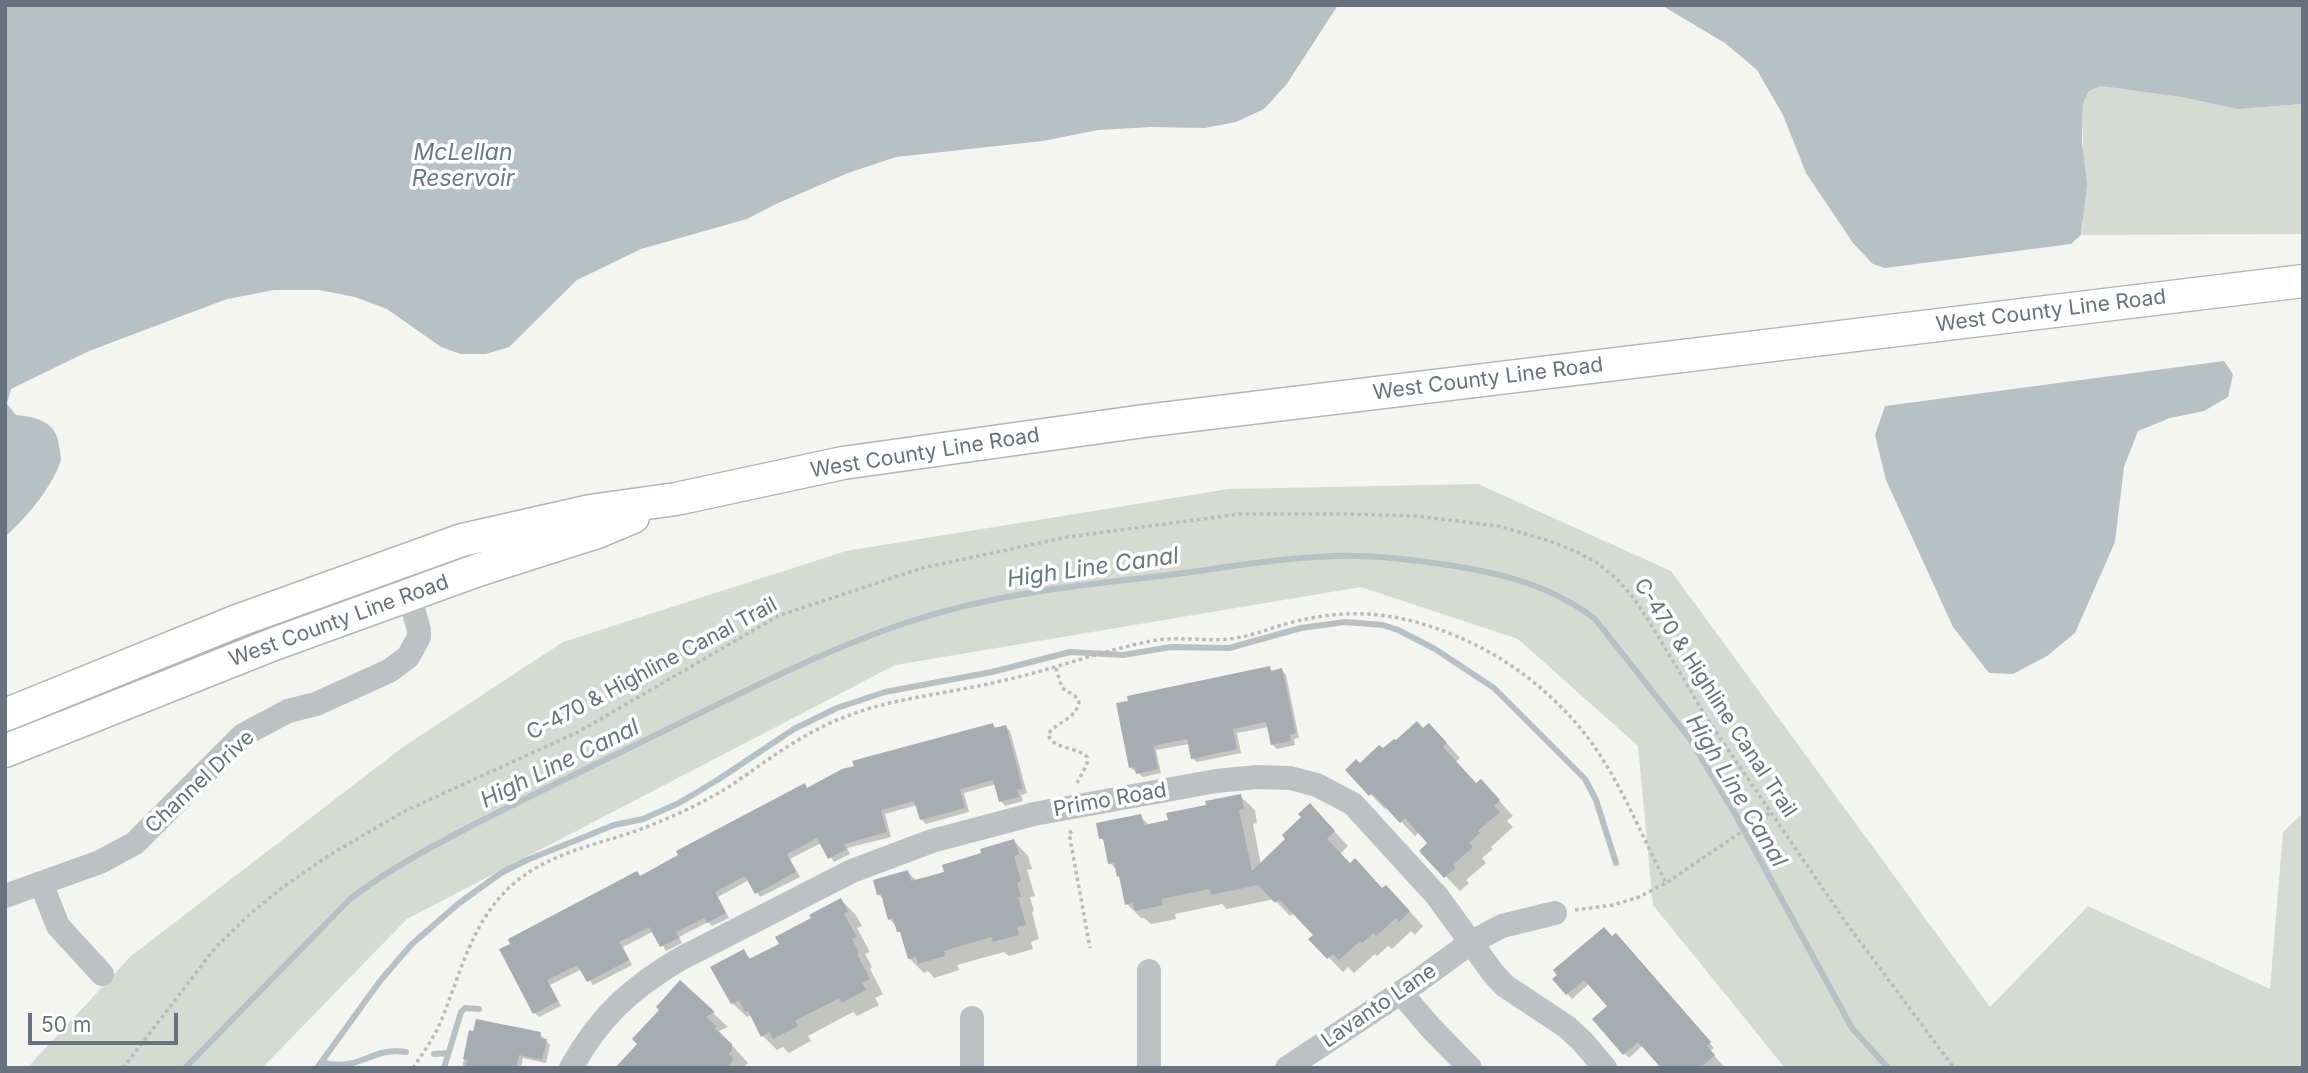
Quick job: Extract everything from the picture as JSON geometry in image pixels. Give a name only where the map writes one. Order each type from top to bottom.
[{"type":"main road","name":"West County Line Road","points":[[5,715],[237,621],[462,540],[590,511],[676,499],[843,463],[1144,421],[2303,281]]},
{"type":"main road","name":"West County Line Road","points":[[5,751],[274,643],[478,570],[597,532],[676,499]]},
{"type":"street","name":"Channel Drive","points":[[5,896],[100,862],[135,843],[243,735],[288,711],[316,704],[389,671],[408,657],[419,637],[409,595]]},
{"type":"street","name":"Primo Road","points":[[571,1068],[604,1018],[655,974],[863,866],[932,841],[1000,822],[1216,781],[1256,777],[1290,778],[1317,785],[1341,796],[1363,813],[1437,896],[1505,986],[1567,1027],[1605,1068]]},
{"type":"street","points":[[41,883],[58,926],[102,974]]},
{"type":"street","name":"Lavanto Lane","points":[[1287,1068],[1401,993],[1470,943],[1502,926],[1555,913]]},
{"type":"street","points":[[1149,971],[1149,1068]]},
{"type":"street","points":[[1401,993],[1470,1068]]},
{"type":"street","points":[[972,1018],[972,1068]]},
{"type":"path","name":"C-470 & Highline Canal Trail","points":[[123,1068],[215,948],[279,890],[328,856],[405,811],[580,730],[778,616],[922,568],[1068,537],[1240,514],[1416,516],[1498,526],[1550,541],[1597,564],[1616,578],[1632,596],[1708,720],[1847,924],[1954,1068]]},
{"type":"path","points":[[413,1068],[436,1032],[466,952],[484,917],[509,888],[536,868],[574,850],[635,831],[676,814],[725,789],[800,738],[864,709],[1014,678],[1154,640],[1236,638],[1309,618],[1366,614],[1410,620],[1478,646],[1521,672],[1560,706],[1588,738],[1613,778],[1666,883]]},
{"type":"path","points":[[1555,913],[1613,905],[1639,897],[1666,883],[1771,812]]},
{"type":"shaded area","points":[[2101,86],[2181,97],[2238,109],[2303,104],[2303,234],[2081,235],[2083,104],[2089,91]]},
{"type":"shaded area","points":[[1478,484],[1671,571],[1990,1007],[2088,906],[2270,989],[2283,832],[2303,813],[2303,1068],[1785,1068],[1653,905],[1638,746],[1518,639],[1361,587],[895,665],[407,919],[262,1068],[27,1068],[131,956],[403,747],[563,642],[846,551],[1229,489]]},
{"type":"water","name":"McLellan Reservoir","points":[[5,5],[1338,5],[1286,85],[1264,109],[1236,122],[1205,128],[1098,130],[1043,141],[896,157],[848,173],[747,219],[641,249],[577,280],[509,347],[486,354],[461,354],[441,347],[387,309],[355,297],[319,290],[274,290],[227,299],[89,351],[11,389],[7,404],[16,415],[38,419],[50,426],[57,438],[61,459],[44,493],[5,537]]},
{"type":"water","points":[[1661,5],[2303,5],[2303,104],[2238,109],[2181,97],[2101,86],[2089,91],[2083,104],[2082,143],[2087,184],[2081,235],[2071,244],[1885,268],[1873,264],[1853,243],[1806,173],[1783,115],[1757,70],[1725,43]]},
{"type":"water","points":[[2224,361],[2233,374],[2228,397],[2204,411],[2170,418],[2138,431],[2124,467],[2115,542],[2075,633],[2047,656],[2013,674],[1989,673],[1953,627],[1886,480],[1875,435],[1885,406]]},
{"type":"building","points":[[1270,666],[1271,671],[1282,668],[1296,733],[1290,735],[1291,741],[1271,745],[1266,722],[1233,729],[1237,749],[1191,759],[1187,739],[1153,746],[1158,769],[1136,774],[1135,767],[1129,768],[1116,703],[1128,701],[1127,696]]},
{"type":"building","points":[[1417,721],[1423,728],[1429,723],[1447,743],[1443,747],[1476,783],[1481,779],[1500,800],[1494,806],[1500,812],[1478,831],[1480,833],[1469,843],[1473,847],[1453,865],[1456,868],[1444,878],[1419,851],[1427,843],[1405,818],[1400,823],[1372,793],[1369,796],[1345,770],[1356,759],[1360,763],[1379,745],[1383,748],[1396,740]]},
{"type":"building","points":[[993,723],[994,728],[1006,725],[1023,789],[1017,790],[1019,797],[999,802],[993,780],[960,789],[965,808],[920,820],[914,801],[881,810],[887,832],[844,844],[847,849],[828,859],[817,838],[787,854],[796,872],[755,894],[745,876],[715,892],[726,913],[707,923],[704,918],[676,932],[679,938],[660,947],[649,927],[619,942],[629,960],[587,982],[577,965],[547,980],[558,1001],[533,1014],[499,949],[510,944],[508,939],[637,871],[640,876],[678,855],[676,851],[805,783],[807,788],[842,769],[854,766],[852,761]]},
{"type":"building","points":[[1241,794],[1244,809],[1239,810],[1252,871],[1285,839],[1282,835],[1301,817],[1298,814],[1310,803],[1335,831],[1327,839],[1350,863],[1355,858],[1382,888],[1386,885],[1410,911],[1399,922],[1396,918],[1376,936],[1373,933],[1362,943],[1360,941],[1339,960],[1333,954],[1327,959],[1308,939],[1313,935],[1279,899],[1275,903],[1258,885],[1211,895],[1210,889],[1161,899],[1163,905],[1135,911],[1133,903],[1125,905],[1119,876],[1117,877],[1114,863],[1108,864],[1103,838],[1099,839],[1096,823],[1141,814],[1144,825],[1168,820],[1166,813]]},
{"type":"building","points":[[1014,839],[1019,854],[1014,856],[1021,881],[1017,883],[1021,897],[1018,897],[1026,925],[1017,927],[1019,935],[993,942],[991,937],[944,951],[945,956],[918,964],[916,957],[908,959],[900,932],[897,932],[893,918],[888,920],[881,894],[877,895],[873,880],[908,870],[911,881],[944,872],[942,865],[981,853],[980,849]]},
{"type":"building","points":[[841,898],[848,911],[844,914],[857,937],[852,939],[859,952],[857,954],[870,979],[862,983],[866,990],[841,1003],[839,998],[795,1021],[798,1026],[773,1039],[769,1032],[761,1037],[748,1011],[745,1012],[739,1000],[731,1004],[710,967],[744,949],[749,959],[779,944],[775,937]]},
{"type":"building","points":[[1604,927],[1612,936],[1616,933],[1711,1042],[1707,1046],[1715,1055],[1700,1068],[1661,1068],[1638,1042],[1623,1055],[1592,1019],[1607,1006],[1584,980],[1566,995],[1552,979],[1557,975],[1553,970]]},
{"type":"building","points":[[680,980],[715,1012],[706,1017],[732,1044],[729,1054],[734,1059],[726,1068],[615,1068],[637,1044],[632,1039],[659,1010],[656,1007]]},
{"type":"building","points":[[476,1019],[541,1032],[540,1038],[547,1039],[542,1060],[519,1055],[516,1068],[466,1068],[467,1060],[463,1059],[469,1030],[473,1031]]},
{"type":"waterway","name":"High Line Canal","points":[[185,1068],[350,899],[380,878],[475,824],[806,662],[918,619],[1008,597],[1269,561],[1346,556],[1449,565],[1515,579],[1557,595],[1595,619],[1690,739],[1734,812],[1852,1028],[1888,1068]]},
{"type":"waterway","points":[[317,1068],[380,981],[411,945],[458,904],[501,873],[614,825],[643,819],[679,803],[794,729],[837,708],[885,692],[992,672],[1070,652],[1123,655],[1171,647],[1229,648],[1301,628],[1345,622],[1383,625],[1398,630],[1435,649],[1494,688],[1585,779],[1596,800],[1616,863]]},
{"type":"waterway","points":[[444,1068],[461,1012],[465,1008],[479,1009]]},
{"type":"waterway","points":[[321,1062],[346,1064],[384,1053],[406,1052]]},
{"type":"waterway","points":[[434,1054],[448,1053]]}]
